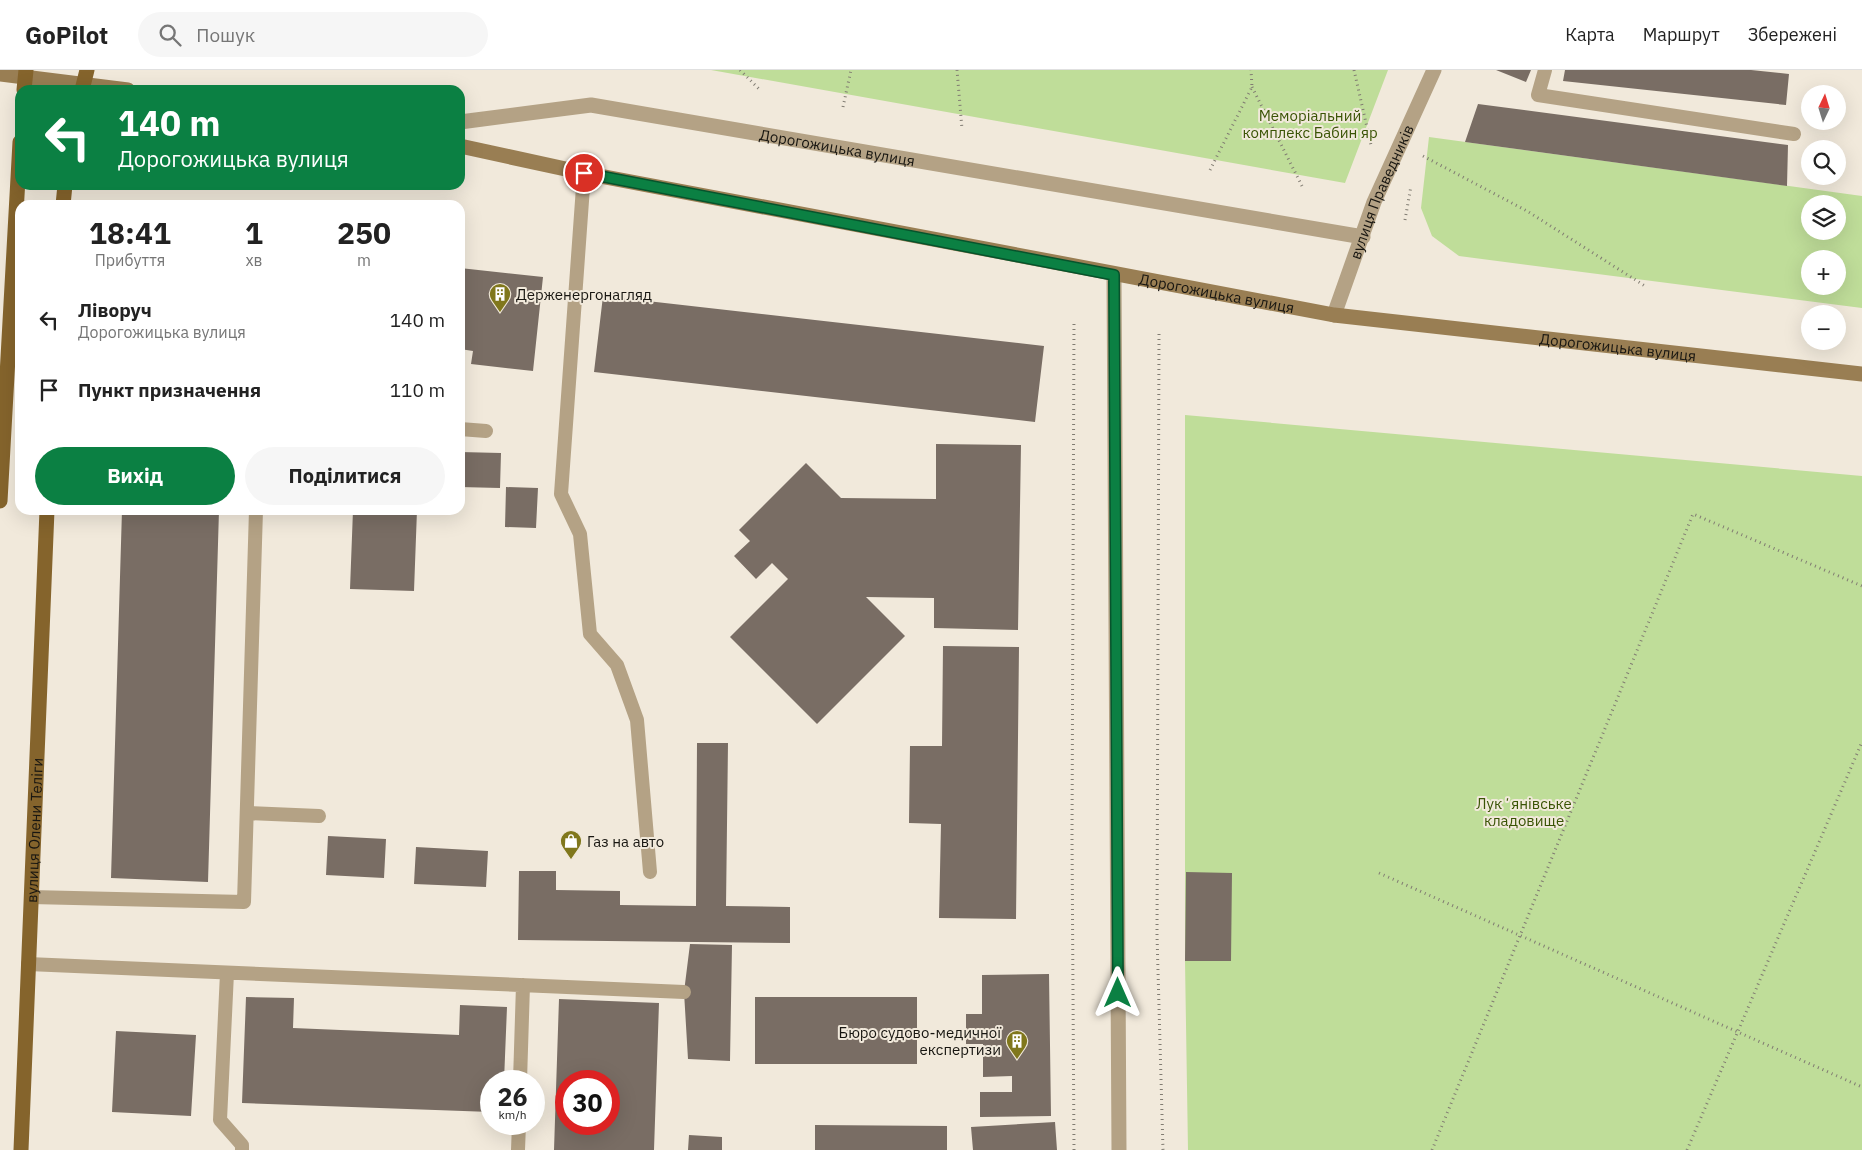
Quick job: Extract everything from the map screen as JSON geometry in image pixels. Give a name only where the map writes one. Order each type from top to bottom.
[{"type":"main road","points":[[0,501],[15,232]]},
{"type":"main road","name":"вулиця Олени Теліги","points":[[21,1150],[46,515]]},
{"type":"street","name":"вулиця Праведників","points":[[1334,315],[1374,202],[1434,70]]},
{"type":"street","points":[[0,74],[25,79],[84,81],[104,85]]},
{"type":"street","name":"Дорогожицька вулиця","points":[[465,121],[591,105],[1362,237]]},
{"type":"street","name":"Дорогожицька вулиця","points":[[465,147],[584,173],[1114,275],[1334,315],[1862,374]]},
{"type":"street","points":[[1114,275],[1119,1150]]},
{"type":"lane","points":[[1545,70],[1538,95],[1794,134]]},
{"type":"lane","points":[[584,173],[561,494],[580,534],[590,634],[618,665],[637,720],[650,872]]},
{"type":"lane","points":[[465,429],[486,430]]},
{"type":"lane","points":[[30,897],[244,902],[256,515]]},
{"type":"lane","points":[[247,814],[319,816]]},
{"type":"lane","points":[[28,964],[227,974],[684,992]]},
{"type":"lane","points":[[227,974],[220,1120],[242,1145],[242,1150]]},
{"type":"lane","points":[[520,1070],[523,985]]},
{"type":"lane","points":[[518,1135],[518,1150]]},
{"type":"path","points":[[740,70],[761,91]]},
{"type":"path","points":[[843,107],[851,70]]},
{"type":"path","points":[[957,70],[962,129]]},
{"type":"path","points":[[1251,70],[1252,87],[1302,186]]},
{"type":"path","points":[[1354,70],[1372,151]]},
{"type":"path","points":[[1210,170],[1252,87]]},
{"type":"path","points":[[1416,153],[1527,211],[1645,286]]},
{"type":"path","points":[[1074,320],[1072,827],[1074,1150]]},
{"type":"path","points":[[1159,334],[1157,935],[1163,1150]]},
{"type":"path","points":[[1432,1150],[1693,514],[1862,586]]},
{"type":"path","points":[[1686,1150],[1739,1032],[1862,742]]},
{"type":"path","points":[[1379,873],[1862,1087]]},
{"type":"green space","name":"Меморіальний комплекс Бабин яр","points":[[711,70],[1388,70],[1345,183]]},
{"type":"green space","points":[[1429,137],[1862,196],[1862,308],[1459,256],[1432,236],[1421,208]]},
{"type":"green space","name":"Лукʼянівське кладовище","points":[[1185,415],[1862,476],[1862,1150],[1188,1150],[1185,961]]},
{"type":"building","points":[[1496,70],[1531,70],[1526,82]]},
{"type":"building","points":[[1565,70],[1751,70],[1789,74],[1786,105],[1563,81]]},
{"type":"building","points":[[1478,104],[1788,145],[1787,186],[1465,142]]},
{"type":"building","name":"Держенергонагляд","points":[[465,269],[543,277],[533,371],[471,364],[473,351],[465,350]]},
{"type":"building","points":[[603,296],[1044,346],[1035,422],[594,372]]},
{"type":"building","points":[[936,444],[1021,445],[1018,630],[934,628],[934,598],[866,597],[905,636],[817,724],[730,637],[788,579],[772,563],[756,579],[734,556],[750,541],[739,530],[806,463],[841,498],[936,499]]},
{"type":"building","points":[[465,452],[501,453],[500,488],[465,487]]},
{"type":"building","points":[[506,487],[538,488],[536,528],[505,527]]},
{"type":"building","points":[[122,515],[219,515],[208,882],[111,878]]},
{"type":"building","points":[[353,515],[417,515],[414,591],[350,589]]},
{"type":"building","points":[[943,646],[1019,647],[1016,919],[939,918],[941,824],[909,823],[910,746],[942,746]]},
{"type":"building","points":[[697,743],[728,743],[726,906],[790,907],[790,943],[518,940],[519,871],[556,871],[556,890],[620,891],[620,905],[696,906]]},
{"type":"building","points":[[328,836],[386,839],[384,878],[326,875]]},
{"type":"building","points":[[416,847],[488,851],[486,887],[414,884]]},
{"type":"building","points":[[1186,872],[1232,873],[1231,961],[1185,961]]},
{"type":"building","points":[[690,944],[732,945],[730,1061],[688,1059],[684,992]]},
{"type":"building","name":"Бюро судово-медичної експертизи","points":[[1049,974],[1051,1116],[980,1117],[980,1092],[1012,1092],[1012,1076],[983,1077],[983,1044],[966,1044],[966,1014],[982,1014],[982,975]]},
{"type":"building","points":[[246,997],[294,998],[293,1028],[459,1035],[460,1005],[507,1007],[504,1070],[480,1070],[480,1112],[242,1103]]},
{"type":"building","points":[[755,997],[917,997],[917,1064],[755,1064]]},
{"type":"building","points":[[559,999],[659,1003],[654,1150],[554,1150],[555,1120],[555,1135],[620,1135],[620,1070],[557,1070]]},
{"type":"building","points":[[116,1031],[196,1035],[191,1116],[112,1112]]},
{"type":"building","points":[[1055,1122],[1057,1150],[973,1150],[971,1127]]},
{"type":"building","points":[[815,1125],[947,1126],[947,1150],[815,1150]]},
{"type":"building","points":[[689,1135],[722,1137],[722,1150],[688,1150]]},
{"type":"place","name":"Держенергонагляд","points":[[500,313]]},
{"type":"place","name":"Газ на авто","points":[[571,860]]},
{"type":"place","name":"Бюро судово-медичної експертизи","points":[[1017,1060]]},
{"type":"route","points":[[584,173],[858,224],[1114,275],[1118,993]]}]
